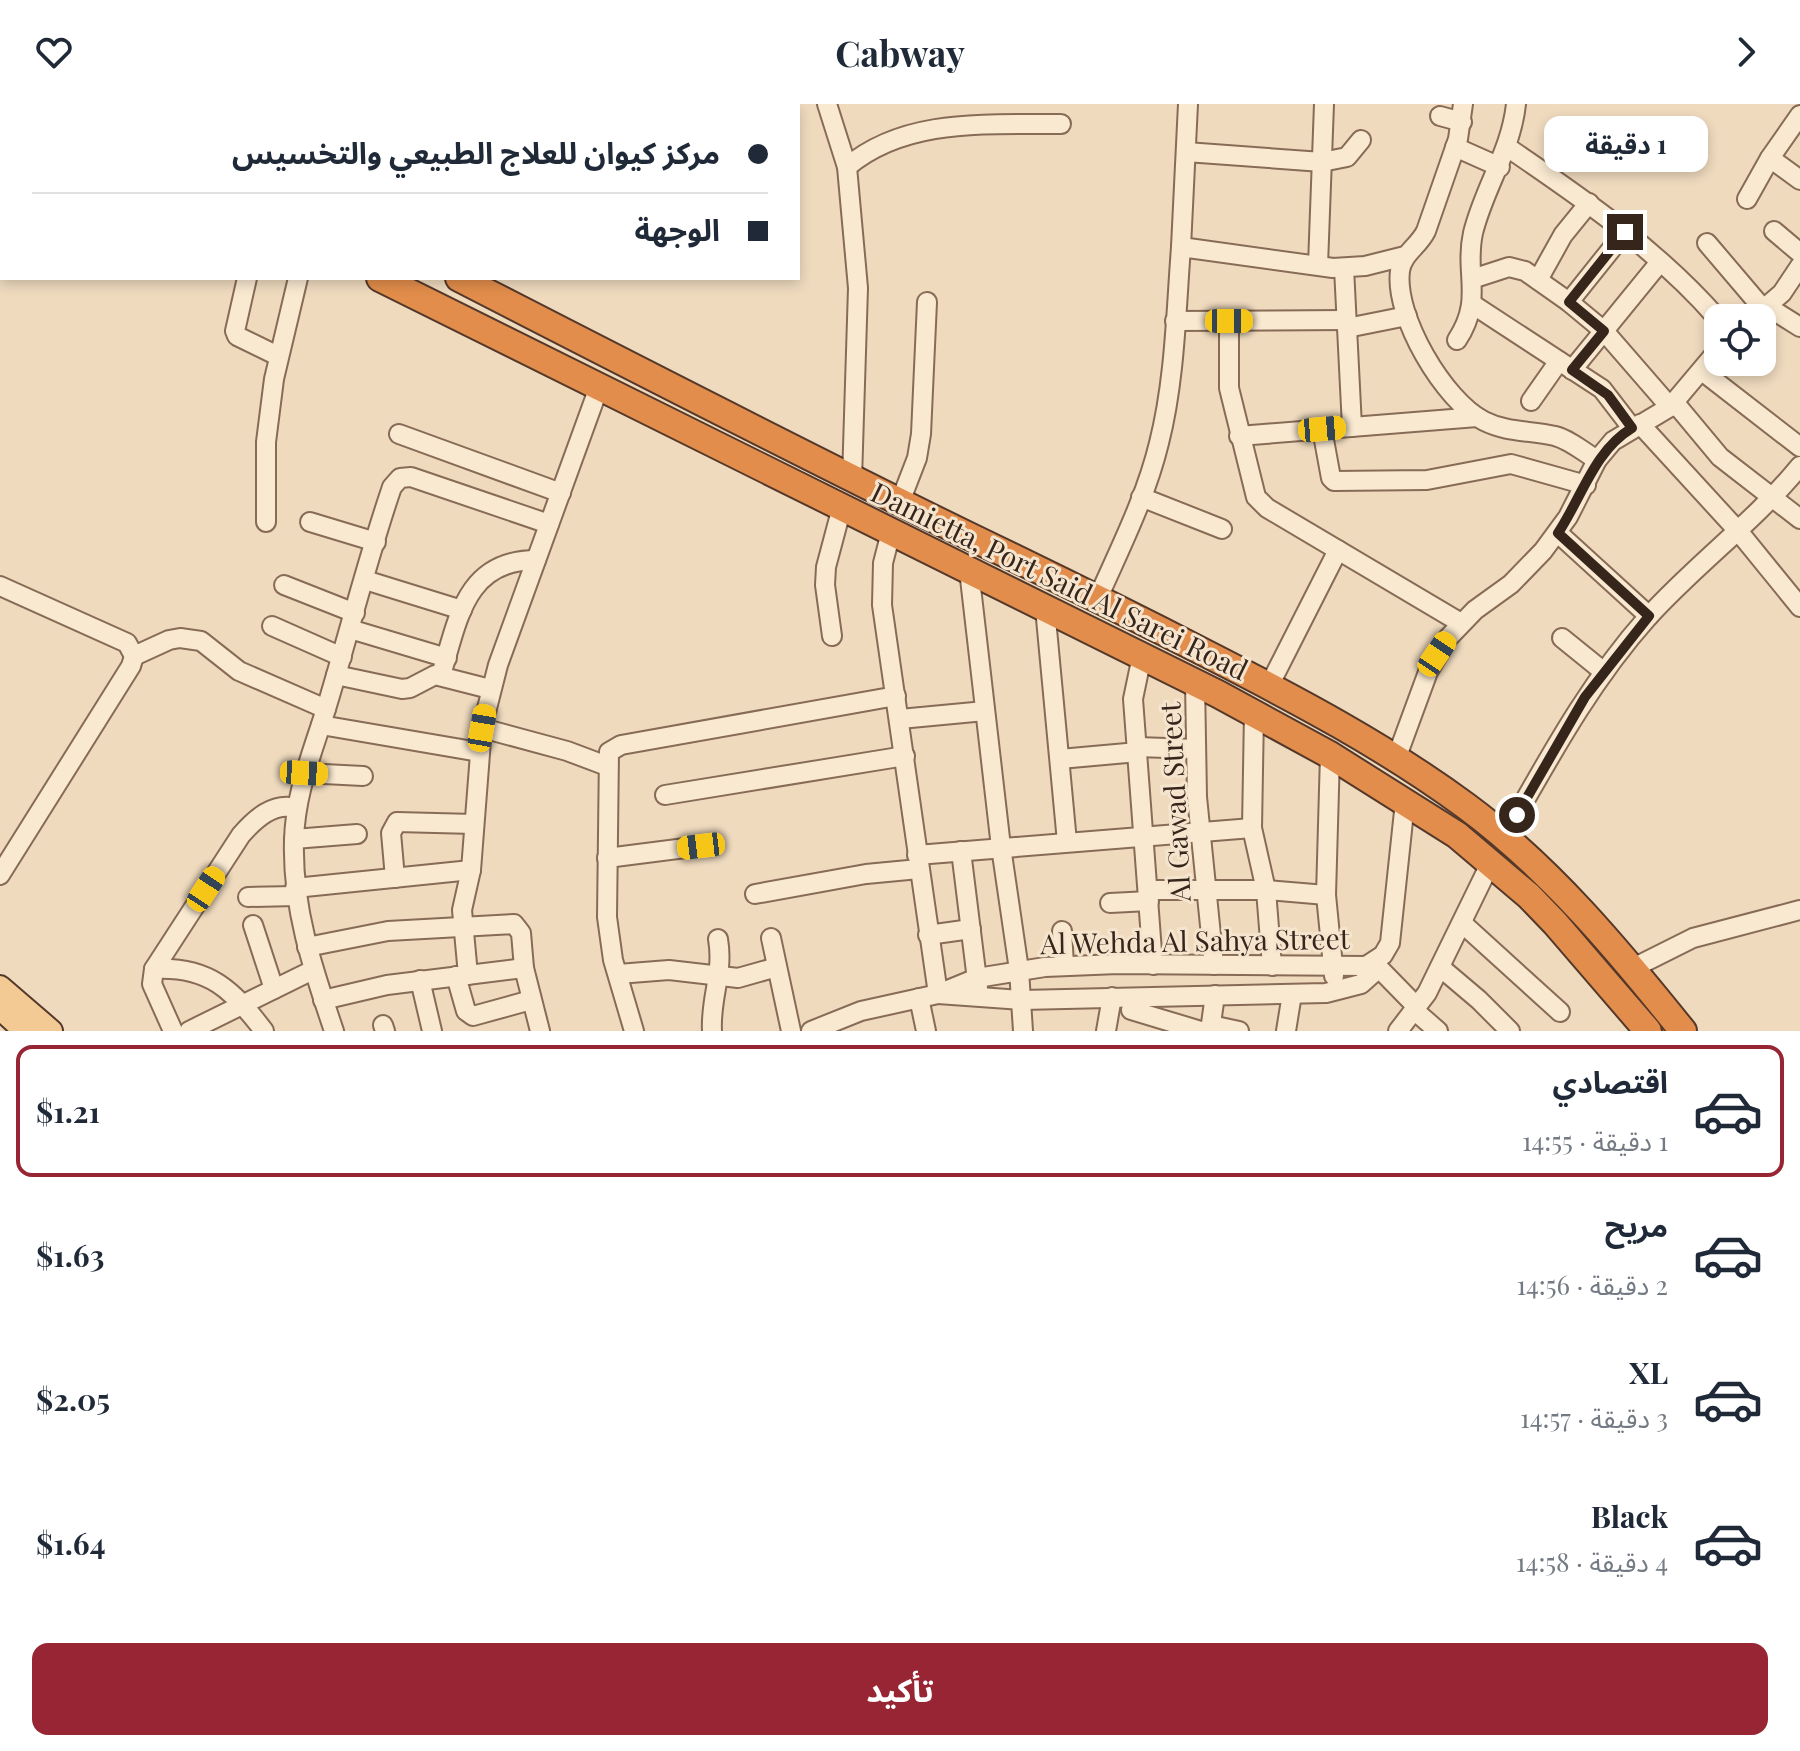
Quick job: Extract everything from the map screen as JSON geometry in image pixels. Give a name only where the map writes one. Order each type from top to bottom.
[{"type":"highway","name":"Damietta, Port Said Al Sarei Road","points":[[384,280],[1246,708],[1330,755],[1457,835],[1491,862],[1555,923],[1647,1029]]},
{"type":"highway","name":"Damietta, Port Said Al Sarei Road","points":[[463,280],[852,479],[1098,598],[1260,681],[1396,759],[1468,808],[1504,837],[1574,904],[1675,1021]]},
{"type":"highway","points":[[1246,708],[1260,681]]},
{"type":"highway","points":[[1291,733],[1305,705]]},
{"type":"highway","points":[[1647,1029],[1675,1021]]},
{"type":"main road","points":[[0,987],[36,1028]]},
{"type":"main road","points":[[0,1008],[36,1028]]},
{"type":"street","points":[[827,104],[847,167],[858,288],[852,479]]},
{"type":"street","points":[[1098,598],[1150,475],[1166,413],[1181,247],[1188,104]]},
{"type":"street","points":[[1318,265],[1324,104]]},
{"type":"street","points":[[1457,340],[1470,319],[1472,237],[1507,147],[1516,104]]},
{"type":"street","points":[[1440,116],[1462,113],[1455,147],[1424,236],[1405,256],[1399,275],[1407,316],[1420,347],[1437,376],[1477,417]]},
{"type":"street","points":[[847,167],[878,147],[930,129],[1061,124]]},
{"type":"street","points":[[1747,199],[1770,158],[1797,125]]},
{"type":"street","points":[[1186,152],[1322,162],[1347,157],[1361,140]]},
{"type":"street","points":[[1455,147],[1500,167]]},
{"type":"street","points":[[1507,147],[1589,203],[1685,283],[1704,304]]},
{"type":"street","points":[[1770,158],[1800,180]]},
{"type":"street","points":[[1538,280],[1563,235],[1589,203]]},
{"type":"street","points":[[1774,231],[1800,253]]},
{"type":"street","points":[[1569,302],[1625,232]]},
{"type":"street","points":[[1707,243],[1756,304]]},
{"type":"street","points":[[1181,247],[1344,268],[1405,256]]},
{"type":"street","points":[[1531,401],[1604,331],[1660,262]]},
{"type":"street","points":[[1472,279],[1509,267],[1525,271],[1569,302],[1604,331],[1713,451],[1800,519]]},
{"type":"street","points":[[1770,304],[1782,293],[1800,267]]},
{"type":"street","points":[[1344,268],[1352,427]]},
{"type":"street","points":[[247,280],[235,331],[237,336],[278,356]]},
{"type":"street","points":[[266,522],[266,442],[278,356],[297,280]]},
{"type":"street","points":[[900,502],[917,458],[921,434],[927,302]]},
{"type":"street","points":[[1472,304],[1608,395],[1739,532],[1800,607]]},
{"type":"street","points":[[1175,321],[1347,324],[1407,316]]},
{"type":"street","points":[[1776,317],[1800,327]]},
{"type":"street","points":[[1229,321],[1229,388],[1253,491],[1261,503],[1461,623]]},
{"type":"street","points":[[1396,759],[1428,672],[1437,654],[1461,623],[1519,576],[1558,533],[1597,460],[1613,441],[1672,405],[1704,368]]},
{"type":"street","points":[[1702,371],[1800,447]]},
{"type":"street","points":[[531,1000],[473,1016],[466,1011],[462,976],[462,902],[471,870],[479,752],[490,689],[599,387]]},
{"type":"street","points":[[1239,436],[1477,417],[1518,432],[1559,437],[1597,460]]},
{"type":"street","points":[[1322,429],[1330,476],[1334,481],[1427,480],[1511,464],[1586,485]]},
{"type":"street","points":[[399,434],[561,493]]},
{"type":"street","points":[[1504,837],[1568,724],[1604,672],[1649,616],[1739,532],[1800,466]]},
{"type":"street","points":[[495,504],[507,473]]},
{"type":"street","points":[[334,1031],[313,970],[296,892],[296,808],[392,487],[400,478],[411,477],[549,524]]},
{"type":"street","points":[[1141,497],[1222,529]]},
{"type":"street","points":[[832,636],[825,585],[826,567],[842,507]]},
{"type":"street","points":[[310,522],[376,542]]},
{"type":"street","points":[[891,532],[883,563],[882,605],[938,994],[1022,1000],[1292,994],[1337,991],[1361,984],[1377,966],[1438,1031]]},
{"type":"street","points":[[1558,533],[1649,616]]},
{"type":"street","points":[[1260,681],[1338,550]]},
{"type":"street","points":[[272,626],[339,666],[402,689],[416,685],[444,667],[462,610],[474,585],[509,562],[536,560]]},
{"type":"street","points":[[969,570],[1001,847],[1019,970],[1023,1031]]},
{"type":"street","points":[[365,580],[462,610]]},
{"type":"street","points":[[284,585],[490,689]]},
{"type":"street","points":[[0,586],[127,643],[134,656],[131,666],[0,875]]},
{"type":"street","points":[[1045,608],[1067,842]]},
{"type":"street","points":[[1562,638],[1604,672]]},
{"type":"street","points":[[134,656],[169,640],[201,641],[239,671],[324,717],[479,752]]},
{"type":"street","points":[[1142,656],[1133,699],[1153,965]]},
{"type":"street","name":"Al Gawad Street","points":[[1195,683],[1200,832],[1214,965]]},
{"type":"street","points":[[634,1031],[609,939],[607,917],[609,752],[621,745],[896,696]]},
{"type":"street","points":[[1246,708],[1252,828],[1266,890],[1272,966]]},
{"type":"street","points":[[900,719],[985,711]]},
{"type":"street","points":[[482,728],[567,751],[607,766]]},
{"type":"street","points":[[1060,759],[1137,750],[1196,749]]},
{"type":"street","points":[[1330,755],[1326,895],[1337,991]]},
{"type":"street","points":[[665,795],[905,756]]},
{"type":"street","points":[[304,773],[363,776]]},
{"type":"street","name":"Al Wehda Al Sahya Street","points":[[811,1031],[848,1024],[977,978],[1019,970],[1064,965],[1377,966],[1390,943],[1393,929],[1405,802]]},
{"type":"street","points":[[173,1031],[152,984],[154,969],[247,828],[269,811],[292,806],[296,808]]},
{"type":"street","points":[[395,878],[391,833],[397,822],[474,824]]},
{"type":"street","points":[[755,894],[866,874],[961,851],[1252,828]]},
{"type":"street","points":[[294,839],[357,834]]},
{"type":"street","points":[[607,858],[701,846]]},
{"type":"street","points":[[961,851],[980,998]]},
{"type":"street","points":[[1398,1031],[1440,967],[1491,862]]},
{"type":"street","points":[[248,897],[471,870]]},
{"type":"street","points":[[1110,903],[1206,889],[1326,895]]},
{"type":"street","points":[[1631,969],[1693,938],[1800,910]]},
{"type":"street","points":[[1462,923],[1560,1012]]},
{"type":"street","points":[[253,925],[274,989]]},
{"type":"street","points":[[307,947],[388,931],[518,926],[524,968],[540,1031]]},
{"type":"street","points":[[928,935],[971,929]]},
{"type":"street","points":[[1062,931],[1064,965]]},
{"type":"street","points":[[771,938],[791,1031]]},
{"type":"street","points":[[712,1031],[713,1003],[720,978],[718,939]]},
{"type":"street","points":[[618,974],[681,971],[738,978],[777,967]]},
{"type":"street","points":[[1440,967],[1510,1031]]},
{"type":"street","points":[[323,1000],[420,980],[524,968]]},
{"type":"street","points":[[154,969],[188,970],[220,983],[243,1004],[264,1031]]},
{"type":"street","points":[[190,1031],[313,970]]},
{"type":"street","points":[[420,980],[432,1031]]},
{"type":"street","points":[[1286,1031],[1292,994]]},
{"type":"street","points":[[1207,1029],[1215,995]]},
{"type":"street","points":[[1106,1031],[1112,997]]},
{"type":"street","points":[[919,998],[926,1031]]},
{"type":"street","points":[[1131,1010],[1207,1029],[1239,1031]]},
{"type":"route","points":[[1517,815],[1585,697],[1649,616],[1558,533],[1604,450],[1632,428],[1602,389],[1572,370],[1604,331],[1569,302],[1625,232]]}]
